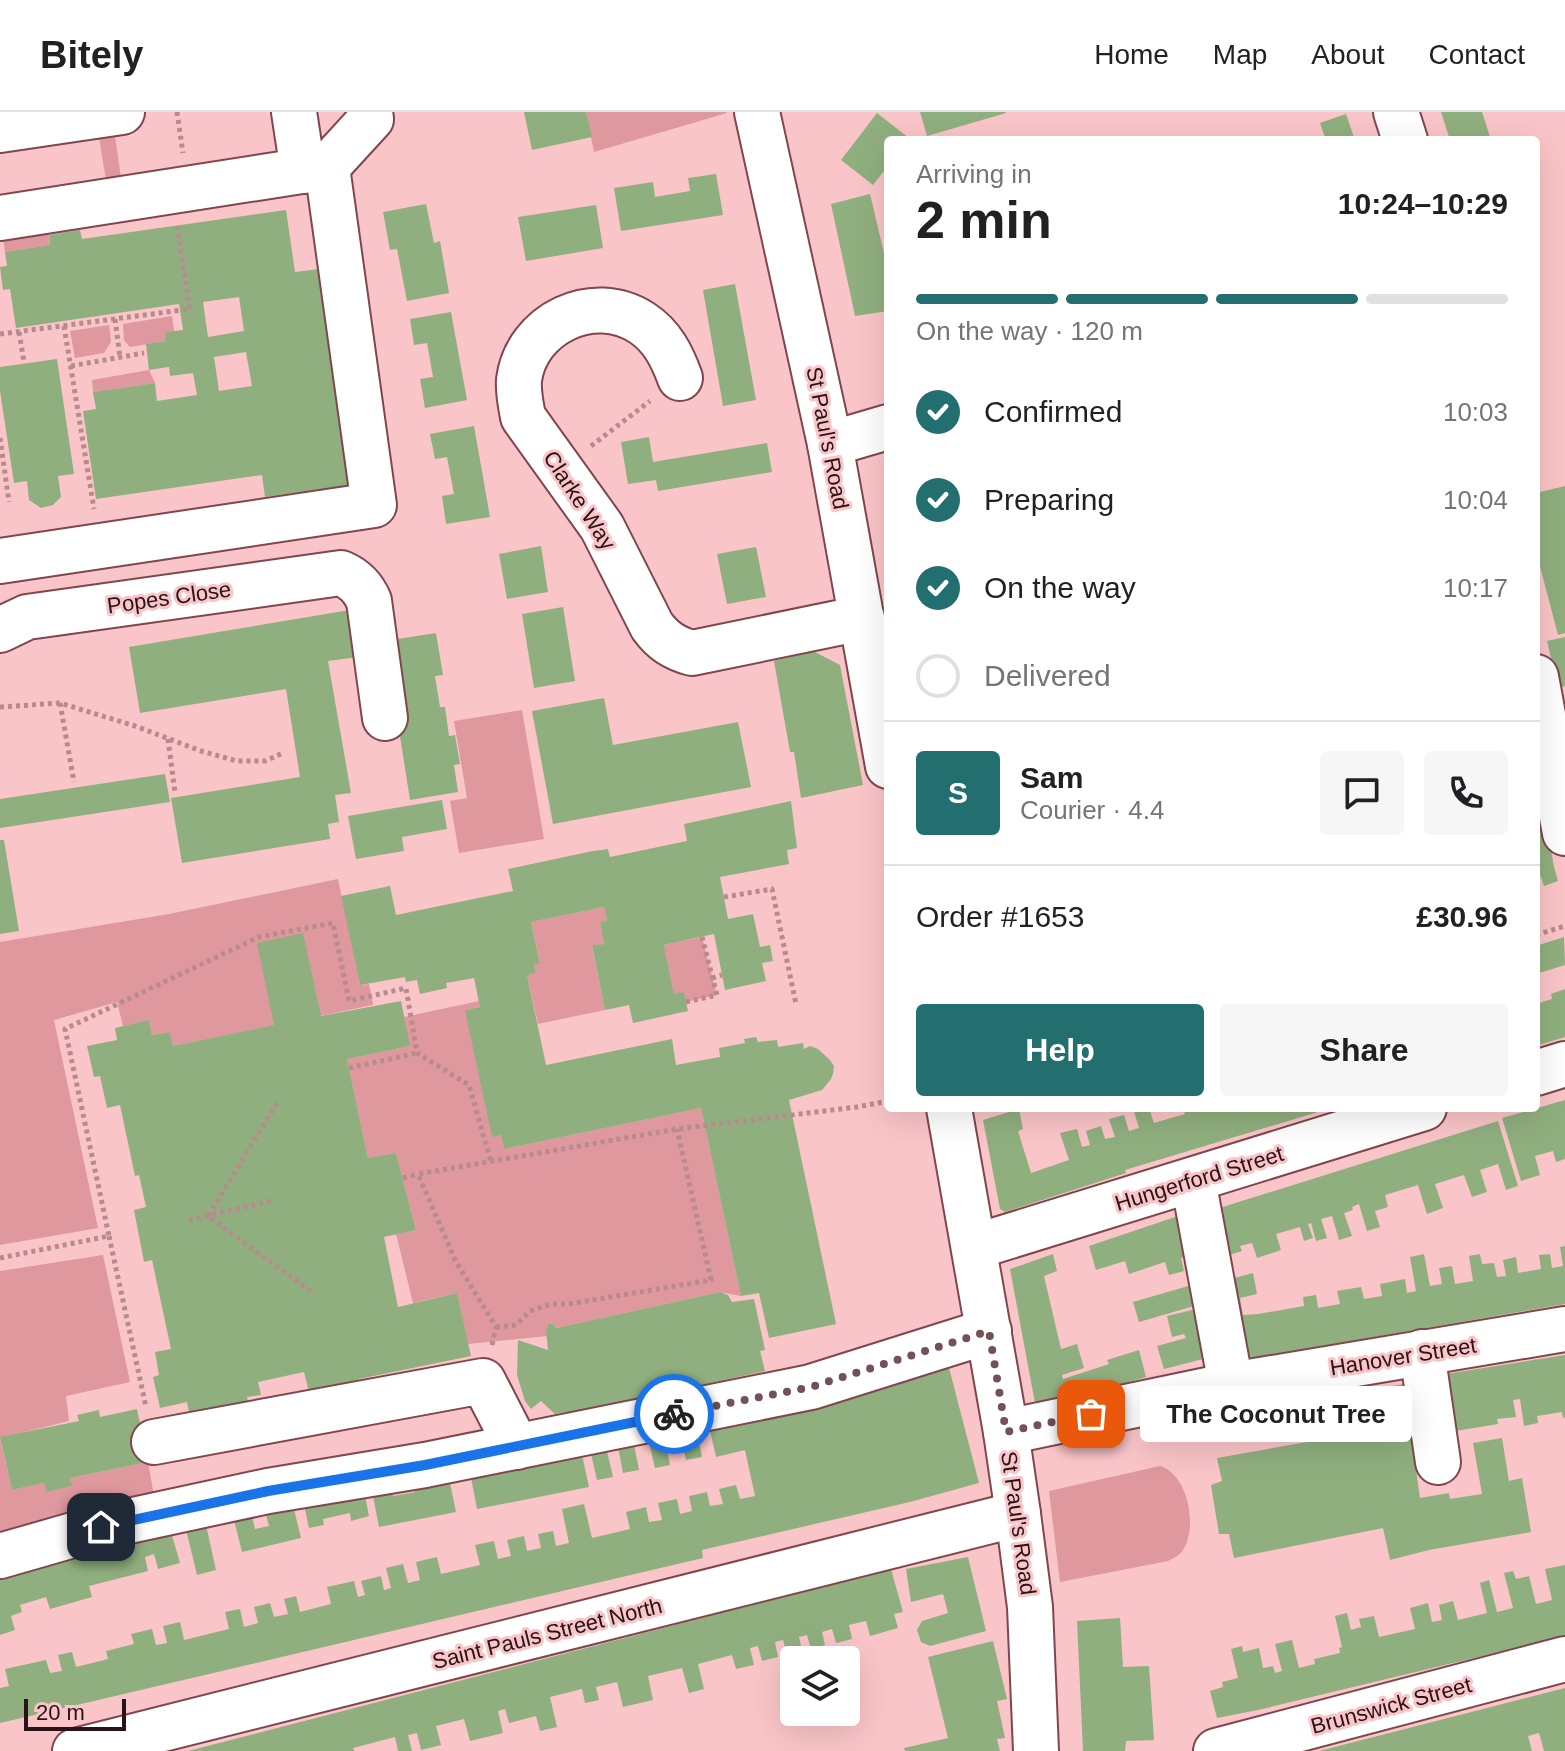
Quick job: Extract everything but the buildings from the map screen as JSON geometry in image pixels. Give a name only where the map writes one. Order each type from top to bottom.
[{"type":"street","points":[[0,119],[2,112]]},
{"type":"street","points":[[0,130],[122,112]]},
{"type":"street","points":[[0,561],[374,505],[315,169],[294,112]]},
{"type":"street","points":[[0,218],[315,169],[371,119],[370,112]]},
{"type":"street","name":"St Paul's Road","points":[[757,112],[830,444],[884,734]]},
{"type":"street","points":[[1396,112],[1404,136]]},
{"type":"street","name":"Clarke Way","points":[[680,378],[666,347],[641,322],[606,311],[588,311],[570,315],[540,335],[529,350],[519,383],[523,417],[602,527],[652,626],[669,644],[692,653],[862,618]]},
{"type":"street","points":[[830,444],[884,428]]},
{"type":"street","name":"Popes Close","points":[[0,630],[27,617],[341,573],[359,583],[369,601],[385,718]]},
{"type":"street","points":[[1540,708],[1553,807]]},
{"type":"street","points":[[1540,1072],[1565,1064]]},
{"type":"street","name":"St Paul's Road","points":[[950,1112],[1018,1514],[1030,1607],[1036,1751]]},
{"type":"street","name":"Hungerford Street","points":[[974,1247],[1411,1112]]},
{"type":"street","points":[[1193,1180],[1231,1385]]},
{"type":"street","name":"Hanover Street","points":[[1006,1432],[1231,1385],[1565,1329]]},
{"type":"street","points":[[0,1556],[101,1527],[268,1491],[425,1465],[811,1387],[989,1331]]},
{"type":"street","points":[[1422,1352],[1438,1462]]},
{"type":"street","points":[[154,1442],[483,1381],[517,1447]]},
{"type":"street","name":"Saint Pauls Street North","points":[[75,1751],[1018,1514]]},
{"type":"street","name":"Brunswick Street","points":[[1216,1751],[1565,1659]]},
{"type":"path","points":[[0,334],[190,309],[175,214]]},
{"type":"path","points":[[115,319],[120,357]]},
{"type":"path","points":[[64,326],[100,546]]},
{"type":"path","points":[[19,332],[24,362]]},
{"type":"path","points":[[71,366],[144,353]]},
{"type":"path","points":[[561,468],[680,378]]},
{"type":"path","points":[[0,438],[9,502]]},
{"type":"path","points":[[60,703],[74,782]]},
{"type":"path","points":[[0,707],[60,703],[237,761],[265,761],[283,753]]},
{"type":"path","points":[[168,739],[175,792]]},
{"type":"path","points":[[724,897],[772,889],[796,1004]]},
{"type":"path","points":[[154,1442],[65,1029],[259,937],[333,923],[349,1001],[406,988],[417,1053]]},
{"type":"path","points":[[1540,934],[1565,926]]},
{"type":"path","points":[[686,1002],[717,995],[702,937]]},
{"type":"path","points":[[712,978],[722,975]]},
{"type":"path","points":[[349,1068],[417,1053],[469,1085],[491,1162]]},
{"type":"path","points":[[403,1178],[677,1129],[884,1102]]},
{"type":"path","points":[[208,1216],[277,1103]]},
{"type":"path","points":[[496,1327],[516,1325],[530,1311],[551,1304],[569,1304],[711,1280],[677,1129]]},
{"type":"path","points":[[418,1174],[455,1260],[496,1327],[483,1381]]},
{"type":"path","points":[[189,1220],[275,1200]]},
{"type":"path","points":[[208,1216],[313,1293]]},
{"type":"path","points":[[0,1258],[109,1236]]},
{"type":"shaded area","points":[[586,112],[726,112],[727,113],[594,152]]},
{"type":"shaded area","points":[[114,129],[121,178],[106,180],[98,132]]},
{"type":"shaded area","points":[[46,218],[50,245],[5,252],[2,230]]},
{"type":"shaded area","points":[[172,316],[174,331],[166,341],[130,347],[124,340],[123,324]]},
{"type":"shaded area","points":[[109,325],[111,342],[104,353],[75,358],[70,331]]},
{"type":"shaded area","points":[[149,370],[155,383],[93,392],[92,380]]},
{"type":"shaded area","points":[[522,710],[544,839],[459,853],[450,801],[467,798],[454,721]]},
{"type":"shaded area","points":[[338,879],[360,985],[369,984],[373,1005],[173,1046],[170,1032],[152,1035],[149,1021],[123,1026],[117,1002],[54,1020],[98,1228],[0,1245],[0,942],[169,914]]},
{"type":"shaded area","points":[[604,907],[607,920],[600,922],[604,944],[592,947],[605,1010],[538,1024],[527,975],[536,973],[534,964],[540,962],[531,922]]},
{"type":"shaded area","points":[[702,937],[717,995],[686,1002],[674,994],[664,945]]},
{"type":"shaded area","points":[[479,1001],[480,1007],[466,1010],[492,1136],[501,1135],[504,1149],[701,1108],[741,1296],[720,1292],[556,1328],[548,1324],[548,1336],[468,1344],[457,1293],[413,1303],[396,1234],[416,1230],[396,1153],[368,1158],[347,1059],[409,1046],[404,1017]]},
{"type":"shaded area","points":[[103,1255],[130,1382],[66,1396],[69,1421],[0,1438],[0,1271]]},
{"type":"shaded area","points":[[0,1438],[12,1490],[44,1483],[46,1492],[71,1486],[70,1478],[148,1462],[156,1507],[0,1547]]},
{"type":"shaded area","points":[[1160,1466],[1178,1479],[1188,1502],[1190,1528],[1182,1552],[1168,1561],[1060,1582],[1049,1491]]},
{"type":"way so far","points":[[674,1414],[811,1387],[989,1331],[1006,1432],[1091,1414]]},
{"type":"place","name":"The Coconut Tree","points":[[1091,1414]]},
{"type":"route","points":[[101,1527],[268,1491],[425,1465],[674,1414]]}]
